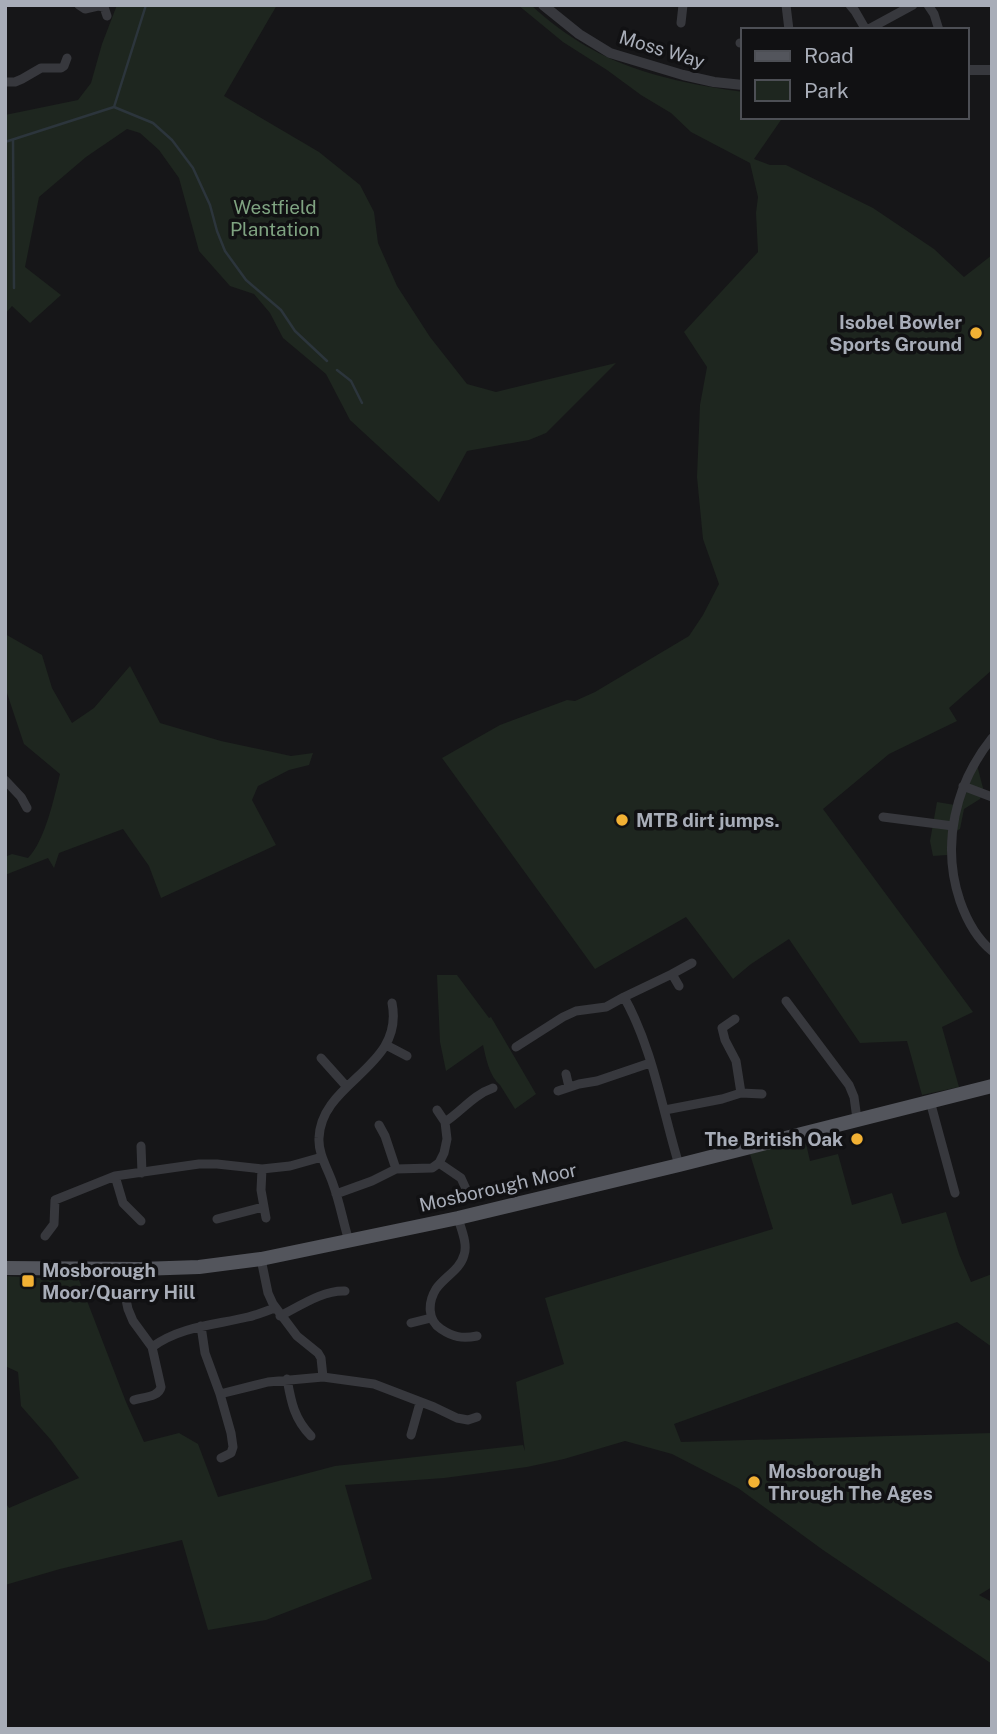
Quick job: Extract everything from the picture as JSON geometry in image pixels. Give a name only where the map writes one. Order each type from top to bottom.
[{"type":"main road","name":"Mosborough Moor","points":[[5,1268],[175,1268],[261,1259],[458,1218],[992,1086]]},
{"type":"street","points":[[79,5],[85,9],[101,6],[106,10]]},
{"type":"street","name":"Moss Way","points":[[543,5],[579,34],[610,53],[683,75],[741,85]]},
{"type":"street","points":[[681,23],[683,5]]},
{"type":"street","points":[[786,5],[789,28]]},
{"type":"street","points":[[850,5],[866,28]]},
{"type":"street","points":[[871,28],[913,5]]},
{"type":"street","points":[[928,5],[938,28]]},
{"type":"street","points":[[5,82],[15,82],[37,69],[61,68],[67,58]]},
{"type":"street","points":[[969,70],[992,70]]},
{"type":"street","points":[[992,738],[981,751],[963,786],[953,826],[952,870],[971,926],[992,951]]},
{"type":"street","points":[[5,780],[21,796],[27,808]]},
{"type":"street","points":[[963,786],[992,797]]},
{"type":"street","points":[[883,817],[953,826]]},
{"type":"street","points":[[516,1047],[563,1017],[606,1007],[692,963]]},
{"type":"street","points":[[672,974],[679,986]]},
{"type":"street","points":[[624,998],[641,1031],[679,1164]]},
{"type":"street","points":[[786,1001],[849,1085],[854,1097],[857,1119]]},
{"type":"street","points":[[349,1241],[322,1157],[319,1138],[321,1124],[328,1108],[378,1058],[386,1045],[393,1019],[392,1003]]},
{"type":"street","points":[[735,1019],[722,1028],[736,1061],[741,1093]]},
{"type":"street","points":[[386,1045],[407,1056]]},
{"type":"street","points":[[321,1058],[347,1087]]},
{"type":"street","points":[[558,1091],[597,1082],[650,1063]]},
{"type":"street","points":[[566,1074],[569,1087]]},
{"type":"street","points":[[444,1122],[480,1093],[493,1087]]},
{"type":"street","points":[[665,1110],[741,1093],[762,1094]]},
{"type":"street","points":[[930,1101],[956,1193]]},
{"type":"street","points":[[336,1194],[396,1169],[432,1168],[439,1163],[447,1139],[444,1122],[437,1110]]},
{"type":"street","points":[[379,1125],[396,1169]]},
{"type":"street","points":[[141,1146],[142,1173]]},
{"type":"street","points":[[45,1236],[54,1224],[55,1200],[115,1176],[200,1164],[262,1169],[290,1166],[322,1157]]},
{"type":"street","points":[[439,1163],[461,1178],[466,1189]]},
{"type":"street","points":[[262,1169],[261,1190],[267,1218]]},
{"type":"street","points":[[115,1176],[123,1203],[141,1221]]},
{"type":"street","points":[[217,1219],[263,1207]]},
{"type":"street","points":[[458,1218],[466,1250],[464,1258],[436,1289],[430,1310],[431,1318],[436,1326],[452,1336],[477,1336]]},
{"type":"street","points":[[261,1259],[268,1293],[296,1336],[318,1353],[323,1377]]},
{"type":"street","points":[[152,1347],[175,1334],[201,1326],[278,1312],[324,1295],[345,1291]]},
{"type":"street","points":[[125,1295],[134,1321],[152,1347],[161,1390],[155,1395],[134,1400]]},
{"type":"street","points":[[411,1323],[431,1318]]},
{"type":"street","points":[[201,1326],[205,1353],[231,1433],[233,1447],[230,1453],[221,1458]]},
{"type":"street","points":[[220,1394],[287,1379],[323,1377],[374,1384],[457,1418],[468,1420],[477,1417]]},
{"type":"street","points":[[287,1379],[292,1407],[311,1436]]},
{"type":"street","points":[[411,1435],[420,1403]]},
{"type":"green space","name":"Westfield Plantation","points":[[117,5],[277,5],[224,96],[319,152],[360,185],[374,212],[378,243],[397,286],[430,337],[467,384],[496,392],[616,363],[546,433],[529,440],[467,451],[439,502],[350,420],[326,374],[283,338],[270,313],[254,294],[230,286],[199,251],[179,178],[159,150],[140,133],[127,129],[86,157],[39,197],[25,267],[61,295],[30,323],[12,306],[5,314],[5,115],[78,100],[91,83]]},
{"type":"green space","points":[[518,5],[531,5],[555,25],[604,56],[656,75],[741,92],[741,119],[782,119],[754,159],[770,165],[786,165],[873,208],[934,249],[964,277],[992,255],[992,670],[949,708],[957,721],[889,754],[823,809],[973,1012],[942,1027],[959,1087],[922,1095],[907,1041],[860,1043],[789,939],[733,979],[686,917],[595,969],[442,758],[500,725],[595,692],[689,636],[719,584],[703,539],[697,477],[700,405],[707,367],[684,332],[758,252],[758,197],[750,163],[691,132],[671,113],[563,42]]},
{"type":"green space","points":[[5,634],[42,655],[52,688],[72,723],[94,708],[130,666],[160,723],[221,741],[291,756],[313,753],[309,765],[289,770],[258,786],[252,800],[276,845],[161,898],[149,866],[123,829],[59,853],[54,868],[48,858],[5,875],[5,857],[12,854],[28,858],[39,841],[60,774],[24,744],[5,687]]},
{"type":"green space","points":[[977,765],[983,788],[980,799],[964,809],[960,829],[948,835],[947,855],[933,856],[930,841],[937,802],[961,806]]},
{"type":"green space","points":[[437,975],[457,975],[489,1018],[491,1017],[536,1094],[515,1109],[491,1072],[483,1045],[446,1071],[440,1042]]},
{"type":"green space","points":[[805,1139],[810,1161],[838,1154],[852,1205],[892,1193],[902,1224],[946,1212],[971,1282],[992,1274],[992,1347],[957,1322],[674,1424],[681,1442],[992,1433],[992,1587],[979,1595],[992,1602],[992,1664],[823,1550],[738,1488],[672,1454],[625,1441],[527,1467],[444,1478],[345,1485],[372,1579],[266,1620],[208,1630],[182,1540],[5,1585],[5,1502],[9,1508],[79,1478],[21,1406],[18,1372],[5,1366],[5,1276],[79,1280],[144,1442],[179,1433],[198,1444],[218,1497],[335,1466],[523,1445],[525,1451],[516,1382],[564,1364],[545,1298],[773,1229],[750,1154]]},
{"type":"waterway","points":[[5,142],[114,107],[146,5]]},
{"type":"waterway","points":[[114,107],[153,123],[172,140],[193,168],[210,205],[225,251],[246,280],[281,310],[295,331],[327,361]]},
{"type":"waterway","points":[[13,140],[14,288]]},
{"type":"waterway","points":[[337,370],[351,381],[362,403]]},
{"type":"place","name":"Isobel Bowler Sports Ground","points":[[976,333]]},
{"type":"place","name":"MTB dirt jumps.","points":[[622,820]]},
{"type":"place","name":"The British Oak","points":[[857,1139]]},
{"type":"place","name":"Mosborough Moor/Quarry Hill","points":[[28,1281]]},
{"type":"place","name":"Mosborough Through The Ages","points":[[754,1482]]}]
